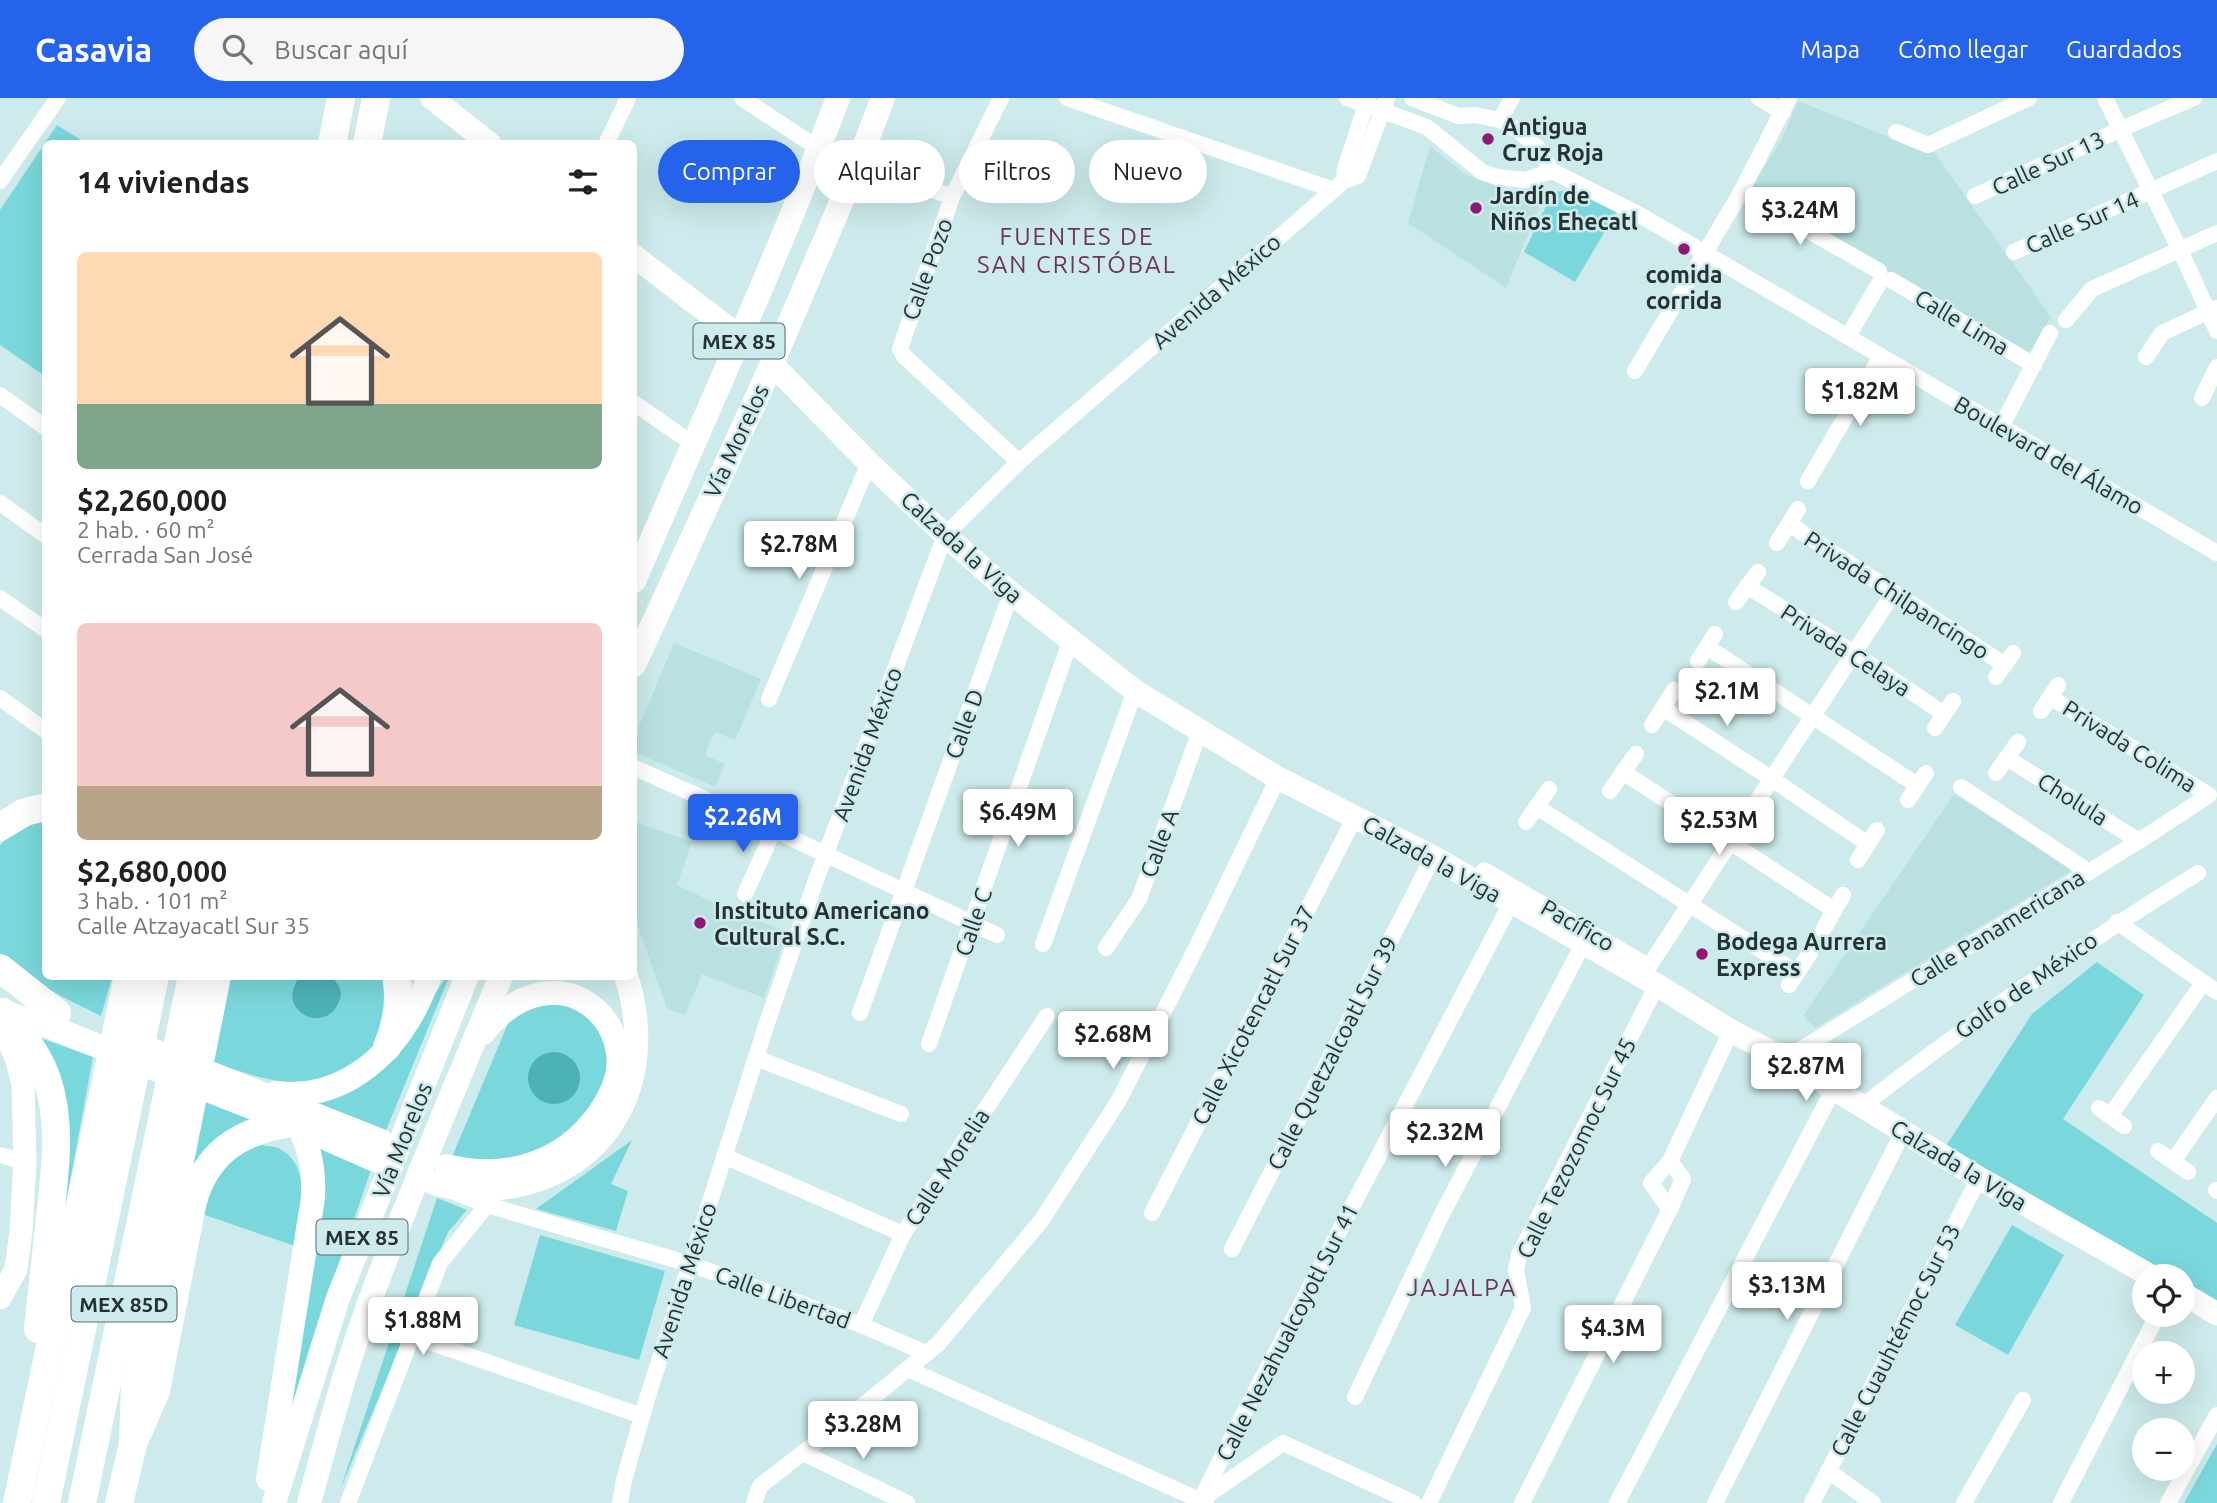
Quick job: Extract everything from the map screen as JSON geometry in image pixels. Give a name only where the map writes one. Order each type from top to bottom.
[{"type":"highway","points":[[333,140],[341,98]]},
{"type":"highway","points":[[368,140],[376,98]]},
{"type":"highway","points":[[0,827],[25,812],[42,808]]},
{"type":"highway","points":[[0,968],[57,1013]]},
{"type":"highway","points":[[128,980],[132,1021]]},
{"type":"highway","name":"MEX 85D","points":[[46,1503],[122,1069],[132,1021],[153,980]]},
{"type":"highway","name":"MEX 85D","points":[[82,1503],[181,1093],[191,1044],[192,980]]},
{"type":"highway","points":[[191,1044],[215,980]]},
{"type":"highway","points":[[387,1048],[398,1013],[396,980]]},
{"type":"highway","points":[[1,1008],[25,1038],[41,1066],[50,1090],[55,1119],[56,1164],[37,1341],[38,1373],[42,1391]]},
{"type":"highway","points":[[17,1503],[122,1069]]},
{"type":"highway","points":[[133,1444],[135,1385],[181,1093]]},
{"type":"highway","points":[[119,1503],[133,1444],[156,1391],[192,1205],[200,1180],[212,1160],[228,1146],[255,1132],[294,1125]]},
{"type":"main road","points":[[432,98],[485,140]]},
{"type":"main road","name":"Vía Morelos","points":[[822,140],[838,98]]},
{"type":"main road","points":[[818,249],[823,204],[869,98]]},
{"type":"main road","name":"Vía Morelos","points":[[867,140],[883,98]]},
{"type":"main road","name":"Vía Morelos","points":[[637,574],[741,338],[814,161]]},
{"type":"main road","name":"Vía Morelos","points":[[637,658],[772,363],[839,203]]},
{"type":"main road","points":[[637,258],[741,338]]},
{"type":"main road","name":"Calzada la Viga","points":[[772,363],[869,463],[944,535],[1070,642],[1135,691],[1278,778],[1433,857],[1583,944],[1649,976],[1731,1031],[1784,1059],[1979,1178],[2132,1265]]},
{"type":"main road","points":[[248,1087],[281,1093],[305,1093],[326,1090],[347,1082],[366,1069],[387,1048],[409,1020],[428,980]]},
{"type":"main road","name":"Vía Morelos","points":[[274,1503],[338,1298],[465,980]]},
{"type":"main road","name":"Vía Morelos","points":[[309,1503],[332,1419],[367,1310],[499,980]]},
{"type":"main road","points":[[439,1178],[482,1189],[533,1182],[574,1164],[598,1142],[617,1116],[635,1062],[635,1024],[627,980]]},
{"type":"main road","points":[[439,1178],[462,1171],[496,1172],[526,1167],[553,1156],[575,1140],[596,1119],[612,1092],[618,1072],[618,1051],[607,1022],[584,1000],[561,993],[534,995],[515,1004],[487,1028],[470,1051]]},
{"type":"main road","points":[[1,1008],[57,1013],[248,1087],[378,1150],[294,1125],[1,1008]]},
{"type":"main road","points":[[0,1298],[16,1269],[21,1231],[24,1162],[23,1085],[1,1008]]},
{"type":"main road","points":[[267,1503],[269,1474],[313,1198],[311,1155],[294,1125]]},
{"type":"main road","points":[[2195,1301],[2217,1314]]},
{"type":"street","points":[[2,174],[58,98]]},
{"type":"street","points":[[608,140],[628,98]]},
{"type":"street","points":[[742,98],[814,146]]},
{"type":"street","name":"Calle Pozo","points":[[1001,98],[953,197],[900,349],[904,356],[1019,461]]},
{"type":"street","points":[[1066,98],[1339,186],[1366,101]]},
{"type":"street","points":[[1347,98],[1385,104],[1427,127],[1482,172],[1497,177],[1525,180],[1552,171],[1537,146],[1500,120],[1475,115],[1458,116],[1412,98]]},
{"type":"street","points":[[1500,120],[1512,98]]},
{"type":"street","points":[[1635,371],[1741,192],[1786,105],[1759,98]]},
{"type":"street","points":[[1896,132],[1928,145],[2029,98]]},
{"type":"street","points":[[2105,98],[2212,310],[2217,331]]},
{"type":"street","name":"Calle Sur 13","points":[[1975,196],[2194,98]]},
{"type":"street","name":"Avenida México","points":[[621,1503],[624,1480],[642,1416],[756,1058],[825,855],[944,535],[1019,461],[1339,186],[1358,176],[1385,104]]},
{"type":"street","points":[[1447,142],[1458,116]]},
{"type":"street","name":"Calle Sur 14","points":[[2014,252],[2217,161]]},
{"type":"street","name":"Boulevard del Álamo","points":[[1552,171],[1630,209],[2217,553]]},
{"type":"street","name":"Calle Lima","points":[[1741,192],[2034,365]]},
{"type":"street","points":[[945,194],[953,197]]},
{"type":"street","points":[[2066,320],[2092,289],[2217,233]]},
{"type":"street","points":[[1848,336],[1883,277]]},
{"type":"street","points":[[2146,357],[2162,333],[2212,310]]},
{"type":"street","points":[[2001,427],[2050,333]]},
{"type":"street","points":[[1808,481],[1881,356]]},
{"type":"street","points":[[2202,398],[2217,367]]},
{"type":"street","points":[[0,395],[42,425]]},
{"type":"street","points":[[637,406],[693,444]]},
{"type":"street","points":[[769,699],[869,463]]},
{"type":"street","points":[[0,503],[42,533]]},
{"type":"street","name":"Privada Chilpancingo","points":[[1777,543],[1798,509]]},
{"type":"street","name":"Privada Chilpancingo","points":[[1789,524],[2005,665]]},
{"type":"street","points":[[1736,602],[1758,572]]},
{"type":"street","name":"Privada Celaya","points":[[1747,586],[1853,653],[1948,707],[1935,728]]},
{"type":"street","name":"Calle Tezozomoc Sur 45","points":[[1429,1503],[1523,1308],[1516,1270],[1519,1255],[1649,976],[1689,904],[1894,592]]},
{"type":"street","name":"Calle D","points":[[860,1013],[1011,593]]},
{"type":"street","points":[[0,598],[42,627]]},
{"type":"street","points":[[1698,661],[1711,640],[1812,717],[1922,779],[1908,800]]},
{"type":"street","name":"Calle C","points":[[929,1044],[1070,642]]},
{"type":"street","points":[[1652,725],[1674,690]]},
{"type":"street","points":[[1043,943],[1135,691]]},
{"type":"street","points":[[0,698],[42,728]]},
{"type":"street","name":"Privada Colima","points":[[2050,698],[2209,795]]},
{"type":"street","points":[[1662,708],[1868,844]]},
{"type":"street","name":"Calle A","points":[[1106,948],[1139,899],[1200,731]]},
{"type":"street","points":[[1996,773],[2018,742]]},
{"type":"street","points":[[1610,791],[1636,754]]},
{"type":"street","name":"Cholula","points":[[2007,758],[2139,841]]},
{"type":"street","points":[[637,769],[774,830],[997,936]]},
{"type":"street","points":[[1623,772],[1834,909]]},
{"type":"street","points":[[754,1503],[760,1486],[938,1344],[1041,1221],[1119,1100],[1278,778]]},
{"type":"street","points":[[1961,787],[2089,872]]},
{"type":"street","points":[[1526,822],[1549,789]]},
{"type":"street","name":"Calle Panamericana","points":[[1784,1059],[2139,841],[2209,795]]},
{"type":"street","points":[[1537,807],[1689,904],[1793,979],[1810,953]]},
{"type":"street","name":"Calle Xicotencatl Sur 37","points":[[1152,1213],[1355,817]]},
{"type":"street","points":[[745,894],[774,830]]},
{"type":"street","points":[[1858,860],[1877,830]]},
{"type":"street","name":"Calle Quetzalcoatl Sur 39","points":[[1232,1249],[1433,857]]},
{"type":"street","name":"Pacífico","points":[[1475,882],[1484,870],[1649,976]]},
{"type":"street","name":"Golfo de México","points":[[1861,1107],[1945,1042],[2117,922],[2198,873]]},
{"type":"street","points":[[1823,930],[1843,895]]},
{"type":"street","name":"Calle Nezahualcoyotl Sur 41","points":[[1200,1502],[1249,1403],[1511,903]]},
{"type":"street","points":[[2117,922],[2217,992]]},
{"type":"street","points":[[1355,1397],[1441,1216],[1583,944]]},
{"type":"street","points":[[2124,1126],[2104,1112],[2203,983]]},
{"type":"street","name":"Calle Morelia","points":[[861,1325],[903,1234],[1046,1016]]},
{"type":"street","points":[[1670,1210],[1651,1183],[1670,1161],[1731,1031]]},
{"type":"street","points":[[756,1058],[901,1114]]},
{"type":"street","points":[[1617,1503],[1833,1090]]},
{"type":"street","points":[[2173,1161],[2217,1098]]},
{"type":"street","points":[[1715,1503],[1903,1132]]},
{"type":"street","points":[[2158,1151],[2188,1172]]},
{"type":"street","points":[[0,1155],[24,1162]]},
{"type":"street","points":[[724,1156],[903,1234]]},
{"type":"street","points":[[1522,1503],[1670,1210],[1683,1179],[1670,1161]]},
{"type":"street","name":"Calle Libertad","points":[[439,1178],[487,1205],[690,1264],[861,1325],[926,1353]]},
{"type":"street","name":"Calle Cuauhtémoc Sur 53","points":[[1812,1503],[1979,1178]]},
{"type":"street","points":[[348,1503],[440,1262],[487,1205]]},
{"type":"street","points":[[2062,1503],[2151,1327]]},
{"type":"street","points":[[412,1336],[642,1416]]},
{"type":"street","points":[[908,1369],[1200,1502],[1283,1443],[1414,1503]]},
{"type":"street","points":[[1964,1503],[2023,1401]]},
{"type":"street","points":[[2168,1503],[2217,1415]]},
{"type":"street","points":[[803,1453],[907,1503]]},
{"type":"street","points":[[1828,1471],[1873,1503]]},
{"type":"shaded area","points":[[1798,101],[1915,147],[1932,149],[2051,317],[2028,355],[1750,189],[1781,141]]},
{"type":"shaded area","points":[[57,125],[81,140],[47,140]]},
{"type":"shaded area","name":"Jardín de Niños Ehecatl","points":[[1430,146],[1466,175],[1510,191],[1545,192],[1506,288],[1408,223]]},
{"type":"shaded area","points":[[42,147],[42,374],[0,345],[0,210]]},
{"type":"shaded area","points":[[1572,190],[1618,209],[1575,282],[1524,252],[1553,192]]},
{"type":"shaded area","points":[[674,643],[761,679],[735,740],[715,732],[709,743],[705,755],[725,764],[715,787],[637,753],[637,731]]},
{"type":"shaded area","points":[[1954,794],[2074,869],[1815,1028],[1803,1016]]},
{"type":"shaded area","points":[[42,820],[42,980],[111,980],[101,1016],[35,981],[0,954],[0,845],[19,827]]},
{"type":"shaded area","name":"Instituto Americano Cultural S.C.","points":[[637,822],[692,842],[677,885],[725,908],[787,932],[764,998],[702,974],[685,1015],[667,1009],[637,924]]},
{"type":"shaded area","points":[[2097,962],[2144,995],[2063,1119],[2217,1223],[2217,1310],[2195,1297],[2195,1264],[2139,1264],[1944,1149],[2032,1014]]},
{"type":"shaded area","points":[[228,980],[387,980],[389,985],[375,1053],[334,1075],[320,1080],[293,1083],[265,1079],[212,1062]]},
{"type":"shaded area","points":[[298,980],[334,980],[341,994],[336,1008],[327,1016],[317,1018],[298,1010],[293,1001],[293,990]]},
{"type":"shaded area","points":[[444,980],[448,980],[385,1133],[304,1103],[337,1097],[373,1077],[388,1063],[413,1030]]},
{"type":"shaded area","points":[[527,1004],[569,1004],[603,1029],[610,1071],[591,1106],[564,1136],[537,1153],[510,1162],[452,1157],[512,1014]]},
{"type":"shaded area","points":[[32,1035],[93,1057],[63,1220]]},
{"type":"shaded area","points":[[554,1052],[573,1059],[580,1078],[573,1097],[554,1104],[535,1097],[528,1078],[535,1059]]},
{"type":"shaded area","points":[[205,1102],[253,1120],[215,1140],[189,1173]]},
{"type":"shaded area","points":[[632,1140],[611,1184],[628,1191],[616,1231],[536,1209]]},
{"type":"shaded area","points":[[316,1142],[372,1167],[310,1347],[280,1456],[325,1196],[324,1169]]},
{"type":"shaded area","points":[[261,1145],[282,1150],[292,1158],[298,1169],[302,1208],[298,1247],[202,1214],[210,1186],[240,1151]]},
{"type":"shaded area","points":[[437,1198],[467,1210],[448,1232],[340,1490]]},
{"type":"shaded area","points":[[2012,1225],[2064,1255],[2008,1355],[1955,1325]]},
{"type":"shaded area","points":[[540,1235],[665,1271],[639,1360],[514,1325]]},
{"type":"shaded area","points":[[2217,1444],[2217,1503],[2184,1503]]},
{"type":"place","name":"Antigua Cruz Roja","points":[[1488,139]]},
{"type":"place","name":"Jardín de Niños Ehecatl","points":[[1476,208]]},
{"type":"place","name":"comida corrida","points":[[1684,249]]},
{"type":"place","name":"Instituto Americano Cultural S.C.","points":[[700,923]]},
{"type":"place","name":"Bodega Aurrera Express","points":[[1702,954]]},
{"type":"district","name":"FUENTES DE SAN CRISTÓBAL","points":[[1077,250]]},
{"type":"district","name":"JAJALPA","points":[[1462,1287]]}]
